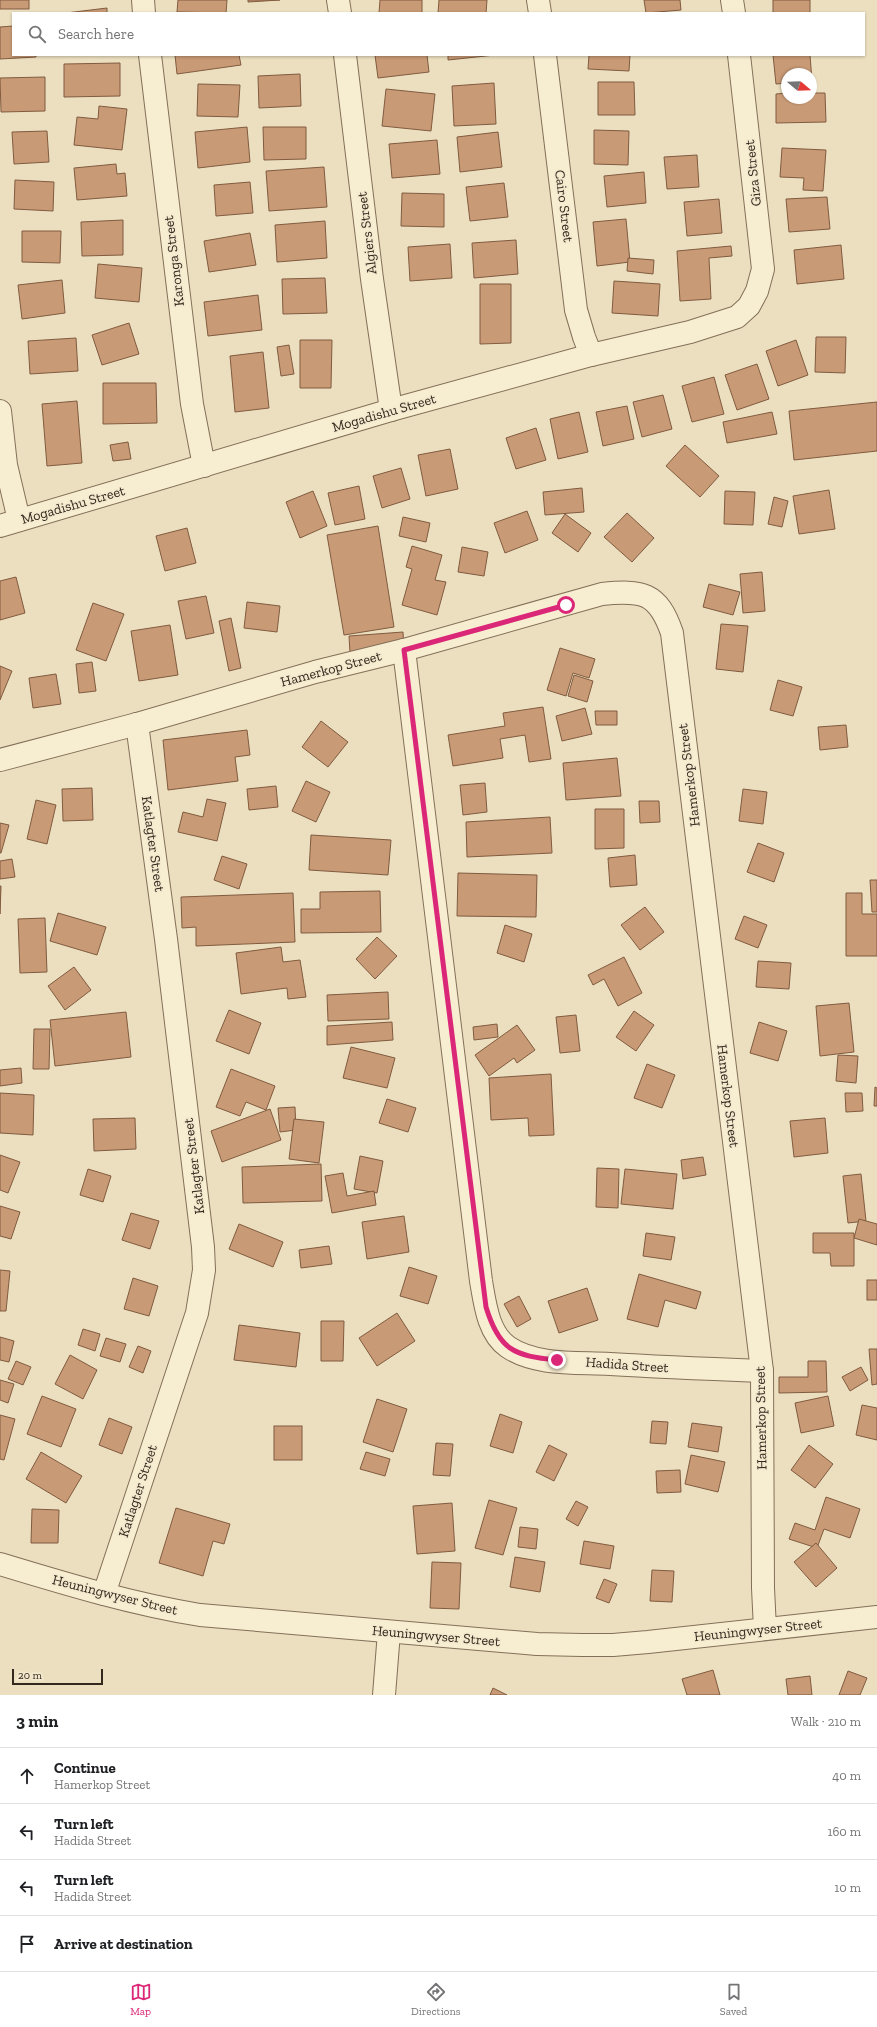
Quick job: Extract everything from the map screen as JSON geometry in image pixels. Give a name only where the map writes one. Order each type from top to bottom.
[{"type":"street","points":[[143,0],[144,12]]},
{"type":"street","points":[[338,0],[340,12]]},
{"type":"street","points":[[538,0],[540,12]]},
{"type":"street","points":[[732,0],[734,12]]},
{"type":"street","name":"Karonga Street","points":[[150,56],[192,404],[204,466]]},
{"type":"street","name":"Algiers Street","points":[[345,56],[374,294],[391,410]]},
{"type":"street","name":"Cairo Street","points":[[545,56],[576,310],[591,355]]},
{"type":"street","name":"Giza Street","points":[[739,56],[762,254],[763,269],[757,291]]},
{"type":"street","name":"Mogadishu Street","points":[[10,523],[391,410],[591,355],[690,332],[738,317],[749,306],[757,291]]},
{"type":"street","points":[[0,411],[10,523]]},
{"type":"street","name":"Hamerkop Street","points":[[0,760],[137,724],[315,672],[404,650],[602,594],[628,592],[641,594],[651,598],[667,617],[673,641],[762,1371],[763,1588],[765,1629]]},
{"type":"street","name":"Hadida Street","points":[[404,650],[481,1281],[486,1307],[492,1326],[507,1347],[534,1358],[666,1367],[762,1371]]},
{"type":"street","name":"Katlagter Street","points":[[104,1594],[197,1313],[204,1270],[203,1247],[186,1097],[137,724]]},
{"type":"street","name":"Heuningwyser Street","points":[[0,1564],[104,1594],[170,1610],[200,1615],[537,1644],[613,1645],[877,1618]]},
{"type":"street","points":[[384,1695],[389,1632]]},
{"type":"building","points":[[0,0],[29,0],[29,9],[0,9]]},
{"type":"building","points":[[178,0],[227,0],[226,12],[177,12]]},
{"type":"building","points":[[248,0],[280,0],[248,2]]},
{"type":"building","points":[[380,0],[422,0],[422,12],[379,12]]},
{"type":"building","points":[[439,0],[487,0],[486,12],[438,12]]},
{"type":"building","points":[[644,0],[680,0],[681,10],[646,12]]},
{"type":"building","points":[[773,0],[810,0],[810,12],[773,12]]},
{"type":"building","points":[[107,8],[107,12],[74,12]]},
{"type":"building","points":[[12,26],[12,56],[36,57],[0,59],[0,27]]},
{"type":"building","points":[[175,56],[239,56],[241,65],[177,74]]},
{"type":"building","points":[[375,56],[427,56],[429,72],[378,78]]},
{"type":"building","points":[[448,56],[486,56],[448,60]]},
{"type":"building","points":[[589,56],[630,56],[629,71],[588,69]]},
{"type":"building","points":[[773,56],[810,56],[811,68],[781,68],[781,84],[776,84]]},
{"type":"building","points":[[120,63],[120,96],[64,97],[64,64]]},
{"type":"building","points":[[300,74],[301,106],[259,108],[258,76]]},
{"type":"building","points":[[45,77],[45,111],[1,112],[0,78]]},
{"type":"building","points":[[598,82],[634,82],[635,115],[598,115]]},
{"type":"building","points":[[494,83],[496,124],[454,126],[452,86]]},
{"type":"building","points":[[198,84],[240,85],[238,117],[197,116]]},
{"type":"building","points":[[386,89],[435,94],[431,131],[382,126]]},
{"type":"building","points":[[817,93],[825,93],[826,122],[776,123],[776,94],[781,94],[781,104],[817,104]]},
{"type":"building","points":[[99,106],[127,109],[122,150],[74,145],[77,117],[98,119]]},
{"type":"building","points":[[247,127],[250,162],[198,168],[195,132]]},
{"type":"building","points":[[263,127],[306,127],[306,159],[264,160]]},
{"type":"building","points":[[594,130],[629,131],[628,165],[594,164]]},
{"type":"building","points":[[47,131],[49,162],[14,164],[12,132]]},
{"type":"building","points":[[498,132],[502,167],[460,172],[457,137]]},
{"type":"building","points":[[437,140],[440,174],[392,178],[389,144]]},
{"type":"building","points":[[782,148],[826,150],[823,191],[803,190],[804,178],[780,177]]},
{"type":"building","points":[[697,155],[699,187],[667,189],[664,157]]},
{"type":"building","points":[[116,164],[117,174],[125,173],[127,196],[77,200],[74,168]]},
{"type":"building","points":[[324,167],[327,207],[269,211],[266,171]]},
{"type":"building","points":[[644,172],[646,203],[607,207],[604,176]]},
{"type":"building","points":[[15,180],[54,182],[53,211],[14,209]]},
{"type":"building","points":[[250,182],[253,213],[216,216],[214,185]]},
{"type":"building","points":[[504,183],[508,217],[470,221],[466,187]]},
{"type":"building","points":[[402,193],[444,194],[444,227],[401,226]]},
{"type":"building","points":[[827,197],[830,229],[789,232],[786,199]]},
{"type":"building","points":[[719,199],[722,233],[687,236],[684,202]]},
{"type":"building","points":[[626,219],[630,262],[597,266],[593,222]]},
{"type":"building","points":[[123,220],[123,255],[82,256],[81,222]]},
{"type":"building","points":[[325,221],[327,258],[277,262],[275,225]]},
{"type":"building","points":[[22,231],[61,231],[60,263],[22,262]]},
{"type":"building","points":[[250,233],[256,265],[209,272],[204,241]]},
{"type":"building","points":[[516,240],[518,274],[474,278],[472,243]]},
{"type":"building","points":[[450,244],[452,278],[410,281],[408,247]]},
{"type":"building","points":[[841,245],[844,279],[797,284],[794,250]]},
{"type":"building","points":[[731,246],[732,256],[709,258],[711,299],[680,301],[677,251]]},
{"type":"building","points":[[628,258],[654,260],[653,274],[627,271]]},
{"type":"building","points":[[98,264],[142,268],[139,302],[95,298]]},
{"type":"building","points":[[325,278],[327,313],[283,314],[282,279]]},
{"type":"building","points":[[62,280],[65,313],[22,319],[18,285]]},
{"type":"building","points":[[614,281],[660,284],[658,316],[612,313]]},
{"type":"building","points":[[480,284],[511,284],[511,343],[480,344]]},
{"type":"building","points":[[258,295],[262,330],[208,336],[204,302]]},
{"type":"building","points":[[129,323],[139,354],[102,365],[92,335]]},
{"type":"building","points":[[816,337],[846,337],[845,373],[815,372]]},
{"type":"building","points":[[76,338],[78,371],[30,374],[28,341]]},
{"type":"building","points":[[300,340],[332,340],[331,388],[300,388]]},
{"type":"building","points":[[796,340],[808,375],[778,386],[766,351]]},
{"type":"building","points":[[289,345],[294,374],[281,376],[277,347]]},
{"type":"building","points":[[263,352],[269,408],[235,412],[230,356]]},
{"type":"building","points":[[757,364],[769,399],[737,410],[725,375]]},
{"type":"building","points":[[714,377],[724,414],[692,422],[682,386]]},
{"type":"building","points":[[103,383],[156,383],[157,423],[103,424]]},
{"type":"building","points":[[663,395],[672,429],[642,437],[633,402]]},
{"type":"building","points":[[77,401],[82,463],[47,466],[42,404]]},
{"type":"building","points":[[877,402],[877,451],[794,460],[789,411]]},
{"type":"building","points":[[627,406],[634,439],[603,446],[596,412]]},
{"type":"building","points":[[579,412],[588,452],[558,459],[550,419]]},
{"type":"building","points":[[772,412],[777,434],[727,443],[723,422]]},
{"type":"building","points":[[536,428],[546,460],[516,469],[506,438]]},
{"type":"building","points":[[128,442],[131,459],[113,461],[110,445]]},
{"type":"building","points":[[685,445],[719,476],[700,497],[666,466]]},
{"type":"building","points":[[450,449],[458,489],[426,496],[418,455]]},
{"type":"building","points":[[401,468],[410,499],[382,508],[373,476]]},
{"type":"building","points":[[359,486],[365,519],[335,525],[328,493]]},
{"type":"building","points":[[582,488],[584,512],[545,515],[543,492]]},
{"type":"building","points":[[829,490],[835,529],[799,534],[793,496]]},
{"type":"building","points":[[313,491],[327,526],[300,538],[286,502]]},
{"type":"building","points":[[725,491],[755,492],[753,525],[724,524]]},
{"type":"building","points":[[774,497],[788,501],[782,527],[768,524]]},
{"type":"building","points":[[527,511],[538,540],[505,553],[494,523]]},
{"type":"building","points":[[627,513],[654,538],[632,562],[604,537]]},
{"type":"building","points":[[565,514],[591,533],[578,552],[552,533]]},
{"type":"building","points":[[403,517],[430,523],[426,542],[399,536]]},
{"type":"building","points":[[378,526],[394,627],[344,635],[327,535]]},
{"type":"building","points":[[187,528],[196,563],[165,571],[156,536]]},
{"type":"building","points":[[412,546],[442,555],[435,580],[446,582],[437,615],[402,605],[412,569],[406,567]]},
{"type":"building","points":[[462,547],[488,552],[484,576],[458,572]]},
{"type":"building","points":[[762,572],[765,611],[743,613],[740,574]]},
{"type":"building","points":[[16,577],[25,613],[0,620],[0,581]]},
{"type":"building","points":[[709,584],[740,592],[733,615],[703,607]]},
{"type":"building","points":[[206,596],[214,633],[186,639],[178,601]]},
{"type":"building","points":[[247,602],[280,606],[277,632],[244,628]]},
{"type":"building","points":[[93,603],[124,614],[106,661],[76,650]]},
{"type":"building","points":[[231,618],[241,668],[229,671],[219,621]]},
{"type":"building","points":[[721,624],[748,626],[743,672],[716,669]]},
{"type":"building","points":[[170,625],[178,675],[139,681],[131,631]]},
{"type":"building","points":[[403,632],[404,649],[350,653],[349,636]]},
{"type":"building","points":[[560,648],[595,659],[589,678],[573,673],[566,696],[547,690]]},
{"type":"building","points":[[92,662],[96,691],[79,693],[76,664]]},
{"type":"building","points":[[0,666],[12,671],[0,700]]},
{"type":"building","points":[[56,674],[61,704],[33,708],[29,678]]},
{"type":"building","points":[[574,675],[593,681],[587,702],[568,696]]},
{"type":"building","points":[[778,680],[802,687],[793,716],[770,710]]},
{"type":"building","points":[[543,707],[551,759],[529,762],[525,735],[500,739],[503,758],[453,766],[448,735],[505,726],[503,713]]},
{"type":"building","points":[[585,708],[592,734],[562,741],[556,716]]},
{"type":"building","points":[[595,711],[617,711],[617,725],[596,725]]},
{"type":"building","points":[[321,721],[348,742],[328,767],[302,747]]},
{"type":"building","points":[[846,725],[848,747],[820,750],[818,727]]},
{"type":"building","points":[[247,730],[250,755],[235,757],[238,781],[168,790],[163,740]]},
{"type":"building","points":[[617,758],[621,796],[566,800],[563,763]]},
{"type":"building","points":[[306,781],[330,792],[316,822],[292,811]]},
{"type":"building","points":[[485,783],[487,812],[463,815],[460,785]]},
{"type":"building","points":[[276,786],[278,807],[249,810],[247,789]]},
{"type":"building","points":[[92,788],[93,820],[63,821],[62,789]]},
{"type":"building","points":[[743,789],[767,792],[763,824],[739,821]]},
{"type":"building","points":[[207,799],[226,803],[217,841],[178,832],[183,812],[203,817]]},
{"type":"building","points":[[36,800],[56,805],[47,844],[27,839]]},
{"type":"building","points":[[639,801],[659,801],[660,822],[640,823]]},
{"type":"building","points":[[595,809],[624,809],[624,848],[595,849]]},
{"type":"building","points":[[550,817],[552,853],[467,857],[466,822]]},
{"type":"building","points":[[0,823],[9,825],[1,853],[0,853]]},
{"type":"building","points":[[311,835],[391,840],[388,875],[309,870]]},
{"type":"building","points":[[758,843],[784,853],[774,882],[747,872]]},
{"type":"building","points":[[635,855],[637,885],[610,887],[608,858]]},
{"type":"building","points":[[222,856],[247,864],[239,889],[214,880]]},
{"type":"building","points":[[12,859],[15,877],[0,879],[0,861]]},
{"type":"building","points":[[458,873],[537,875],[536,917],[457,916]]},
{"type":"building","points":[[870,880],[877,880],[877,912],[872,912]]},
{"type":"building","points":[[0,886],[1,886],[0,914]]},
{"type":"building","points":[[380,891],[381,932],[301,933],[301,909],[320,909],[320,892]]},
{"type":"building","points":[[293,893],[295,942],[196,946],[196,927],[182,928],[181,897]]},
{"type":"building","points":[[846,893],[862,893],[862,914],[877,914],[877,956],[846,956]]},
{"type":"building","points":[[645,907],[664,932],[640,950],[621,925]]},
{"type":"building","points":[[58,913],[106,927],[97,955],[50,941]]},
{"type":"building","points":[[744,916],[767,925],[758,948],[735,939]]},
{"type":"building","points":[[45,918],[47,972],[20,973],[18,919]]},
{"type":"building","points":[[505,925],[532,934],[524,962],[497,953]]},
{"type":"building","points":[[377,937],[397,956],[375,979],[356,959]]},
{"type":"building","points":[[281,947],[283,962],[300,960],[306,997],[288,999],[287,988],[241,994],[236,953]]},
{"type":"building","points":[[624,957],[642,993],[618,1006],[604,979],[593,985],[588,975]]},
{"type":"building","points":[[758,961],[791,963],[789,989],[756,987]]},
{"type":"building","points":[[74,967],[91,990],[65,1010],[48,986]]},
{"type":"building","points":[[388,992],[389,1019],[328,1021],[327,995]]},
{"type":"building","points":[[849,1003],[854,1052],[820,1056],[816,1006]]},
{"type":"building","points":[[229,1010],[261,1023],[249,1054],[216,1041]]},
{"type":"building","points":[[634,1011],[654,1025],[636,1051],[616,1037]]},
{"type":"building","points":[[126,1012],[131,1057],[55,1066],[50,1020]]},
{"type":"building","points":[[576,1015],[580,1051],[560,1053],[556,1017]]},
{"type":"building","points":[[392,1022],[393,1040],[327,1045],[327,1026]]},
{"type":"building","points":[[759,1022],[787,1031],[778,1061],[750,1053]]},
{"type":"building","points":[[497,1024],[498,1037],[474,1040],[473,1027]]},
{"type":"building","points":[[517,1025],[535,1050],[517,1063],[514,1058],[489,1076],[475,1055]]},
{"type":"building","points":[[34,1029],[50,1029],[49,1069],[33,1069]]},
{"type":"building","points":[[351,1047],[395,1058],[387,1088],[343,1078]]},
{"type":"building","points":[[838,1055],[858,1056],[856,1083],[836,1081]]},
{"type":"building","points":[[647,1064],[675,1075],[662,1108],[634,1098]]},
{"type":"building","points":[[21,1068],[22,1083],[0,1086],[0,1070]]},
{"type":"building","points":[[231,1069],[275,1086],[266,1110],[246,1102],[240,1116],[216,1107]]},
{"type":"building","points":[[551,1074],[554,1135],[529,1136],[528,1118],[491,1120],[489,1078]]},
{"type":"building","points":[[875,1087],[877,1088],[877,1106],[874,1106]]},
{"type":"building","points":[[0,1093],[34,1095],[33,1135],[0,1133]]},
{"type":"building","points":[[845,1093],[862,1093],[863,1111],[846,1112]]},
{"type":"building","points":[[387,1099],[416,1108],[408,1132],[379,1123]]},
{"type":"building","points":[[295,1107],[296,1130],[280,1132],[278,1108]]},
{"type":"building","points":[[270,1109],[281,1140],[222,1162],[211,1131]]},
{"type":"building","points":[[135,1118],[136,1149],[94,1151],[93,1119]]},
{"type":"building","points":[[825,1118],[828,1153],[794,1157],[790,1121]]},
{"type":"building","points":[[294,1119],[324,1122],[319,1163],[289,1159]]},
{"type":"building","points":[[0,1155],[20,1162],[8,1193],[0,1190]]},
{"type":"building","points":[[360,1156],[383,1161],[377,1193],[354,1189]]},
{"type":"building","points":[[703,1157],[706,1175],[683,1179],[681,1160]]},
{"type":"building","points":[[321,1164],[322,1201],[243,1203],[242,1167]]},
{"type":"building","points":[[597,1168],[619,1169],[618,1208],[596,1207]]},
{"type":"building","points":[[88,1169],[111,1176],[103,1202],[80,1195]]},
{"type":"building","points":[[625,1169],[677,1174],[673,1209],[621,1204]]},
{"type":"building","points":[[343,1173],[347,1196],[374,1191],[376,1205],[332,1213],[325,1176]]},
{"type":"building","points":[[861,1174],[866,1221],[848,1223],[843,1176]]},
{"type":"building","points":[[0,1206],[20,1212],[11,1239],[0,1236]]},
{"type":"building","points":[[131,1213],[159,1221],[150,1249],[122,1240]]},
{"type":"building","points":[[404,1216],[409,1252],[367,1259],[362,1222]]},
{"type":"building","points":[[859,1219],[877,1224],[877,1245],[854,1238]]},
{"type":"building","points":[[239,1224],[283,1242],[273,1267],[229,1249]]},
{"type":"building","points":[[646,1233],[675,1237],[671,1260],[643,1256]]},
{"type":"building","points":[[813,1233],[854,1233],[854,1266],[831,1266],[830,1253],[813,1253]]},
{"type":"building","points":[[329,1246],[332,1264],[301,1268],[299,1250]]},
{"type":"building","points":[[409,1267],[437,1276],[428,1304],[400,1296]]},
{"type":"building","points":[[0,1270],[10,1271],[6,1311],[0,1311]]},
{"type":"building","points":[[639,1274],[701,1292],[696,1309],[665,1300],[658,1327],[627,1319]]},
{"type":"building","points":[[133,1278],[158,1286],[149,1316],[124,1309]]},
{"type":"building","points":[[867,1280],[877,1280],[877,1300],[867,1300]]},
{"type":"building","points":[[587,1288],[598,1320],[559,1333],[548,1301]]},
{"type":"building","points":[[519,1296],[531,1319],[517,1327],[504,1304]]},
{"type":"building","points":[[397,1313],[415,1341],[377,1366],[359,1338]]},
{"type":"building","points":[[321,1321],[344,1321],[343,1361],[321,1361]]},
{"type":"building","points":[[239,1325],[300,1333],[296,1367],[234,1360]]},
{"type":"building","points":[[83,1329],[100,1334],[95,1351],[78,1345]]},
{"type":"building","points":[[0,1337],[14,1341],[9,1362],[0,1360]]},
{"type":"building","points":[[106,1338],[126,1344],[120,1362],[100,1356]]},
{"type":"building","points":[[138,1346],[151,1351],[143,1373],[129,1367]]},
{"type":"building","points":[[869,1349],[877,1349],[877,1384],[872,1385]]},
{"type":"building","points":[[70,1355],[97,1370],[83,1399],[55,1384]]},
{"type":"building","points":[[16,1361],[31,1367],[23,1385],[8,1379]]},
{"type":"building","points":[[808,1361],[826,1361],[827,1392],[779,1393],[779,1377],[808,1377]]},
{"type":"building","points":[[861,1367],[868,1380],[850,1391],[842,1377]]},
{"type":"building","points":[[0,1380],[14,1384],[8,1403],[0,1400]]},
{"type":"building","points":[[42,1396],[76,1409],[61,1447],[27,1434]]},
{"type":"building","points":[[828,1396],[834,1426],[801,1433],[795,1403]]},
{"type":"building","points":[[377,1399],[407,1409],[393,1452],[363,1442]]},
{"type":"building","points":[[862,1405],[877,1408],[877,1440],[856,1435]]},
{"type":"building","points":[[500,1414],[522,1422],[513,1453],[490,1446]]},
{"type":"building","points":[[0,1415],[15,1419],[4,1460],[0,1459]]},
{"type":"building","points":[[109,1418],[132,1427],[122,1454],[99,1445]]},
{"type":"building","points":[[652,1421],[668,1422],[666,1444],[650,1443]]},
{"type":"building","points":[[692,1423],[722,1427],[718,1452],[688,1447]]},
{"type":"building","points":[[274,1426],[302,1426],[302,1460],[274,1460]]},
{"type":"building","points":[[436,1443],[453,1444],[450,1476],[433,1475]]},
{"type":"building","points":[[549,1445],[567,1454],[554,1481],[536,1472]]},
{"type":"building","points":[[809,1445],[833,1464],[815,1488],[791,1470]]},
{"type":"building","points":[[41,1452],[82,1476],[66,1503],[26,1479]]},
{"type":"building","points":[[366,1452],[390,1459],[385,1476],[360,1469]]},
{"type":"building","points":[[691,1455],[725,1462],[718,1492],[685,1484]]},
{"type":"building","points":[[680,1470],[681,1492],[657,1493],[656,1471]]},
{"type":"building","points":[[826,1497],[860,1509],[850,1538],[824,1529],[817,1548],[789,1539],[795,1523],[815,1530]]},
{"type":"building","points":[[489,1500],[517,1508],[503,1555],[475,1548]]},
{"type":"building","points":[[576,1501],[588,1507],[578,1526],[566,1519]]},
{"type":"building","points":[[452,1503],[455,1551],[417,1554],[413,1506]]},
{"type":"building","points":[[176,1508],[230,1524],[224,1544],[213,1541],[203,1576],[159,1563]]},
{"type":"building","points":[[32,1509],[59,1510],[58,1543],[31,1543]]},
{"type":"building","points":[[520,1527],[538,1529],[536,1549],[518,1547]]},
{"type":"building","points":[[584,1541],[614,1546],[610,1569],[580,1564]]},
{"type":"building","points":[[816,1543],[837,1568],[816,1587],[794,1562]]},
{"type":"building","points":[[515,1557],[545,1562],[540,1592],[510,1587]]},
{"type":"building","points":[[432,1562],[461,1563],[459,1609],[430,1608]]},
{"type":"building","points":[[652,1570],[674,1571],[672,1602],[650,1601]]},
{"type":"building","points":[[604,1579],[617,1584],[609,1603],[596,1598]]},
{"type":"building","points":[[713,1670],[720,1695],[687,1695],[682,1679]]},
{"type":"building","points":[[848,1671],[867,1678],[860,1695],[839,1695]]},
{"type":"building","points":[[810,1676],[812,1695],[788,1695],[786,1679]]},
{"type":"building","points":[[493,1688],[507,1695],[490,1695]]},
{"type":"route","points":[[557,1360],[534,1358],[507,1347],[492,1326],[486,1307],[481,1281],[404,650],[566,605]]}]
